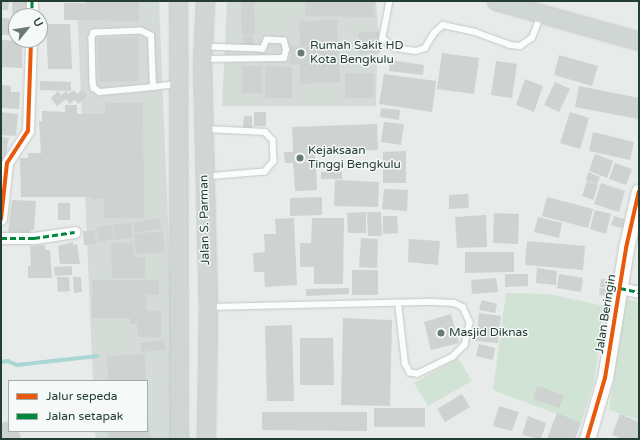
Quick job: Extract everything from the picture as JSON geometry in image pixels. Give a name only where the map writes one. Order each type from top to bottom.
[{"type":"main road","points":[[178,1],[176,84],[179,439]]},
{"type":"main road","name":"Jalan S. Parman","points":[[204,1],[202,53],[208,307],[206,439]]},
{"type":"main road","points":[[496,1],[532,9],[639,41]]},
{"type":"street","points":[[1,219],[7,163],[28,131],[31,48]]},
{"type":"street","name":"Jalan Beringin","points":[[588,439],[605,378],[620,288],[639,191]]},
{"type":"street","points":[[1,238],[34,238],[75,232]]},
{"type":"street","points":[[620,288],[639,292]]},
{"type":"lane","points":[[390,1],[383,38],[394,48],[416,51],[424,48],[434,33],[443,25],[475,32],[510,45],[520,46],[532,38],[532,9]]},
{"type":"lane","points":[[154,87],[151,36],[141,31],[94,33],[92,38],[94,88],[100,92],[154,87],[176,84]]},
{"type":"lane","points":[[202,53],[263,58],[284,58],[286,50],[284,42],[267,40],[263,49],[263,58]]},
{"type":"lane","points":[[202,53],[263,49]]},
{"type":"lane","points":[[204,129],[265,132],[273,140],[274,161],[265,172],[204,177]]},
{"type":"lane","points":[[208,307],[435,302],[459,305],[467,312],[470,323],[465,345],[454,356],[418,374],[410,374],[405,364],[398,303]]},
{"type":"shaded area","points":[[159,1],[177,439],[96,439],[95,432],[148,432],[148,380],[93,380],[77,4]]},
{"type":"shaded area","name":"Rumah Sakit HD Kota Bengkulu","points":[[227,1],[376,1],[380,53],[377,54],[376,106],[222,106]]},
{"type":"green space","points":[[506,293],[549,294],[604,306],[594,383],[581,423],[493,390]]},
{"type":"green space","points":[[625,299],[639,302],[639,420],[609,410]]},
{"type":"green space","points":[[458,358],[472,381],[428,406],[414,383]]},
{"type":"building","points":[[1,1],[9,1],[8,10],[1,10]]},
{"type":"building","points":[[12,1],[30,1],[30,8],[12,8]]},
{"type":"building","points":[[86,1],[139,1],[139,21],[64,20],[64,3],[86,3]]},
{"type":"building","points":[[241,1],[254,1],[255,35],[242,35]]},
{"type":"building","points":[[305,1],[374,1],[374,17],[305,16]]},
{"type":"building","points":[[1,18],[8,18],[8,35],[1,35]]},
{"type":"building","points":[[337,20],[340,82],[300,84],[300,64],[290,65],[290,46],[300,46],[299,21]]},
{"type":"building","points":[[48,24],[70,24],[72,69],[48,69]]},
{"type":"building","points":[[379,31],[379,53],[359,54],[358,33]]},
{"type":"building","points":[[244,36],[253,36],[253,45],[243,45]]},
{"type":"building","points":[[138,37],[139,81],[99,82],[98,38]]},
{"type":"building","points":[[1,40],[8,40],[8,48],[22,48],[22,68],[1,67]]},
{"type":"building","points":[[442,53],[479,58],[474,94],[437,89]]},
{"type":"building","points":[[559,55],[598,66],[592,86],[554,75]]},
{"type":"building","points":[[390,60],[424,65],[423,75],[389,71]]},
{"type":"building","points":[[496,61],[517,64],[512,98],[491,95]]},
{"type":"building","points":[[242,66],[262,66],[262,93],[242,93]]},
{"type":"building","points":[[265,66],[292,67],[292,98],[265,98]]},
{"type":"building","points":[[345,73],[374,73],[374,98],[345,98]]},
{"type":"building","points":[[384,74],[436,81],[432,112],[379,104]]},
{"type":"building","points":[[525,79],[543,86],[534,112],[516,105]]},
{"type":"building","points":[[40,81],[71,82],[71,91],[40,90]]},
{"type":"building","points":[[555,82],[570,89],[559,112],[544,105]]},
{"type":"building","points":[[1,85],[11,86],[11,92],[20,92],[19,109],[1,108]]},
{"type":"building","points":[[579,86],[639,98],[638,119],[575,107]]},
{"type":"building","points":[[82,89],[87,96],[78,104],[75,100],[70,104],[66,99],[57,106],[51,98],[58,91],[61,95],[66,91],[68,94],[74,90],[77,94]]},
{"type":"building","points":[[105,103],[143,103],[144,218],[104,218],[104,199],[91,199],[91,197],[21,197],[20,158],[28,158],[28,153],[41,153],[39,121],[42,121],[42,111],[65,112],[65,105],[77,105],[77,114],[105,114]]},
{"type":"building","points":[[381,108],[400,110],[399,120],[380,117]]},
{"type":"building","points":[[1,112],[18,114],[16,136],[1,135]]},
{"type":"building","points":[[254,112],[266,112],[266,126],[254,126]]},
{"type":"building","points":[[570,112],[589,118],[580,149],[560,143]]},
{"type":"building","points":[[244,116],[252,116],[252,129],[243,129]]},
{"type":"building","points":[[384,122],[404,124],[401,145],[381,142]]},
{"type":"building","name":"Kejaksaan Tinggi Bengkulu","points":[[377,124],[378,150],[315,151],[317,190],[295,191],[293,163],[285,163],[284,152],[293,152],[292,127]]},
{"type":"building","points":[[593,132],[634,142],[630,160],[589,151]]},
{"type":"building","points":[[1,137],[9,138],[1,179]]},
{"type":"building","points":[[406,151],[406,183],[383,183],[383,152]]},
{"type":"building","points":[[595,154],[613,161],[607,178],[589,171]]},
{"type":"building","points":[[615,163],[632,169],[626,185],[609,179]]},
{"type":"building","points":[[321,172],[342,172],[342,179],[321,179]]},
{"type":"building","points":[[588,172],[600,177],[597,184],[586,180]]},
{"type":"building","points":[[335,180],[379,182],[378,207],[334,206]]},
{"type":"building","points":[[587,181],[598,185],[593,200],[582,196]]},
{"type":"building","points":[[601,183],[625,191],[619,212],[594,204]]},
{"type":"building","points":[[384,189],[408,190],[407,211],[382,209]]},
{"type":"building","points":[[468,194],[469,208],[449,209],[449,195]]},
{"type":"building","points":[[322,197],[322,215],[290,216],[290,198]]},
{"type":"building","points":[[547,197],[593,209],[588,228],[542,216]]},
{"type":"building","points":[[12,200],[36,201],[34,230],[31,230],[31,235],[8,234]]},
{"type":"building","points":[[58,203],[70,203],[70,220],[58,220]]},
{"type":"building","points":[[595,210],[611,214],[606,234],[590,229]]},
{"type":"building","points":[[366,212],[366,233],[348,233],[347,213]]},
{"type":"building","points":[[367,212],[381,212],[382,236],[368,236]]},
{"type":"building","points":[[494,213],[519,214],[518,244],[493,243]]},
{"type":"building","points":[[486,215],[487,247],[457,248],[455,217]]},
{"type":"building","points":[[383,216],[397,216],[398,233],[383,234]]},
{"type":"building","points":[[614,216],[628,220],[625,229],[611,225]]},
{"type":"building","points":[[538,217],[562,223],[559,238],[534,232]]},
{"type":"building","points":[[160,218],[162,228],[135,233],[133,223]]},
{"type":"building","points":[[294,218],[297,285],[265,287],[264,272],[254,272],[253,253],[265,252],[264,234],[276,234],[275,219]]},
{"type":"building","points":[[312,218],[344,218],[343,284],[314,284],[314,267],[300,267],[300,243],[311,243]]},
{"type":"building","points":[[131,223],[133,238],[115,240],[113,225]]},
{"type":"building","points":[[112,225],[114,239],[99,242],[96,228]]},
{"type":"building","points":[[83,231],[95,231],[96,244],[84,245]]},
{"type":"building","points":[[163,231],[165,252],[136,254],[134,234]]},
{"type":"building","points":[[361,238],[378,239],[377,268],[359,267]]},
{"type":"building","points":[[409,239],[440,241],[438,265],[408,262]]},
{"type":"building","points":[[527,241],[585,246],[583,270],[525,265]]},
{"type":"building","points":[[73,242],[73,245],[77,244],[80,264],[60,264],[58,246]]},
{"type":"building","points":[[111,243],[133,243],[134,257],[145,257],[145,278],[112,278]]},
{"type":"building","points":[[45,245],[45,250],[50,250],[52,278],[28,278],[28,266],[31,266],[30,246]]},
{"type":"building","points":[[465,252],[514,252],[514,272],[465,273]]},
{"type":"building","points":[[72,266],[72,275],[55,276],[54,267]]},
{"type":"building","points":[[537,268],[557,271],[556,285],[536,283]]},
{"type":"building","points":[[352,270],[378,270],[378,295],[352,295]]},
{"type":"building","points":[[505,274],[528,274],[528,286],[505,287]]},
{"type":"building","points":[[559,274],[583,278],[581,292],[557,288]]},
{"type":"building","points":[[57,277],[69,277],[70,291],[58,292]]},
{"type":"building","points":[[73,277],[81,277],[82,292],[74,293]]},
{"type":"building","points":[[496,278],[498,292],[472,294],[471,280]]},
{"type":"building","points":[[601,279],[616,280],[616,288],[600,287]]},
{"type":"building","points":[[92,280],[159,280],[159,295],[147,295],[147,311],[161,311],[161,337],[138,337],[137,324],[130,324],[130,318],[92,318]]},
{"type":"building","points":[[349,288],[349,294],[306,296],[306,289]]},
{"type":"building","points":[[600,288],[616,290],[615,297],[599,295]]},
{"type":"building","points":[[482,300],[497,304],[495,313],[479,310]]},
{"type":"building","points":[[479,313],[501,316],[498,343],[476,341]]},
{"type":"building","name":"Masjid Diknas","points":[[451,314],[459,343],[431,350],[424,322]]},
{"type":"building","points":[[343,318],[392,320],[390,406],[341,405]]},
{"type":"building","points":[[292,325],[294,401],[267,401],[265,326]]},
{"type":"building","points":[[300,338],[333,338],[334,385],[300,385]]},
{"type":"building","points":[[164,340],[165,350],[141,352],[140,343]]},
{"type":"building","points":[[479,344],[495,348],[493,360],[476,356]]},
{"type":"building","points":[[145,354],[146,380],[108,380],[107,356]]},
{"type":"building","points":[[537,386],[564,395],[559,408],[533,399]]},
{"type":"building","points":[[462,394],[470,407],[445,422],[437,409]]},
{"type":"building","points":[[499,406],[519,412],[512,431],[493,426]]},
{"type":"building","points":[[374,408],[425,408],[425,427],[374,427]]},
{"type":"building","points":[[262,412],[367,412],[367,431],[262,430]]},
{"type":"building","points":[[557,413],[581,423],[575,439],[547,439]]},
{"type":"building","points":[[620,414],[639,422],[639,439],[623,439],[612,435]]},
{"type":"building","points":[[528,416],[546,423],[541,439],[522,435]]},
{"type":"building","points":[[148,419],[151,439],[108,439],[107,432],[148,432]]},
{"type":"building","points":[[8,421],[8,432],[19,432],[21,439],[2,439],[1,423]]},
{"type":"waterway","points":[[1,362],[8,361],[17,365],[98,356]]},
{"type":"marked path","points":[[32,1],[32,8]]},
{"type":"marked path","points":[[1,238],[34,238],[75,232]]},
{"type":"marked path","points":[[620,288],[639,292]]},
{"type":"cycle path","points":[[1,219],[7,163],[28,131],[31,48]]},
{"type":"cycle path","points":[[587,439],[605,378],[626,248],[639,191]]},
{"type":"place","name":"Rumah Sakit HD Kota Bengkulu","points":[[301,53]]},
{"type":"place","name":"Kejaksaan Tinggi Bengkulu","points":[[300,158]]},
{"type":"place","name":"Masjid Diknas","points":[[441,333]]}]
